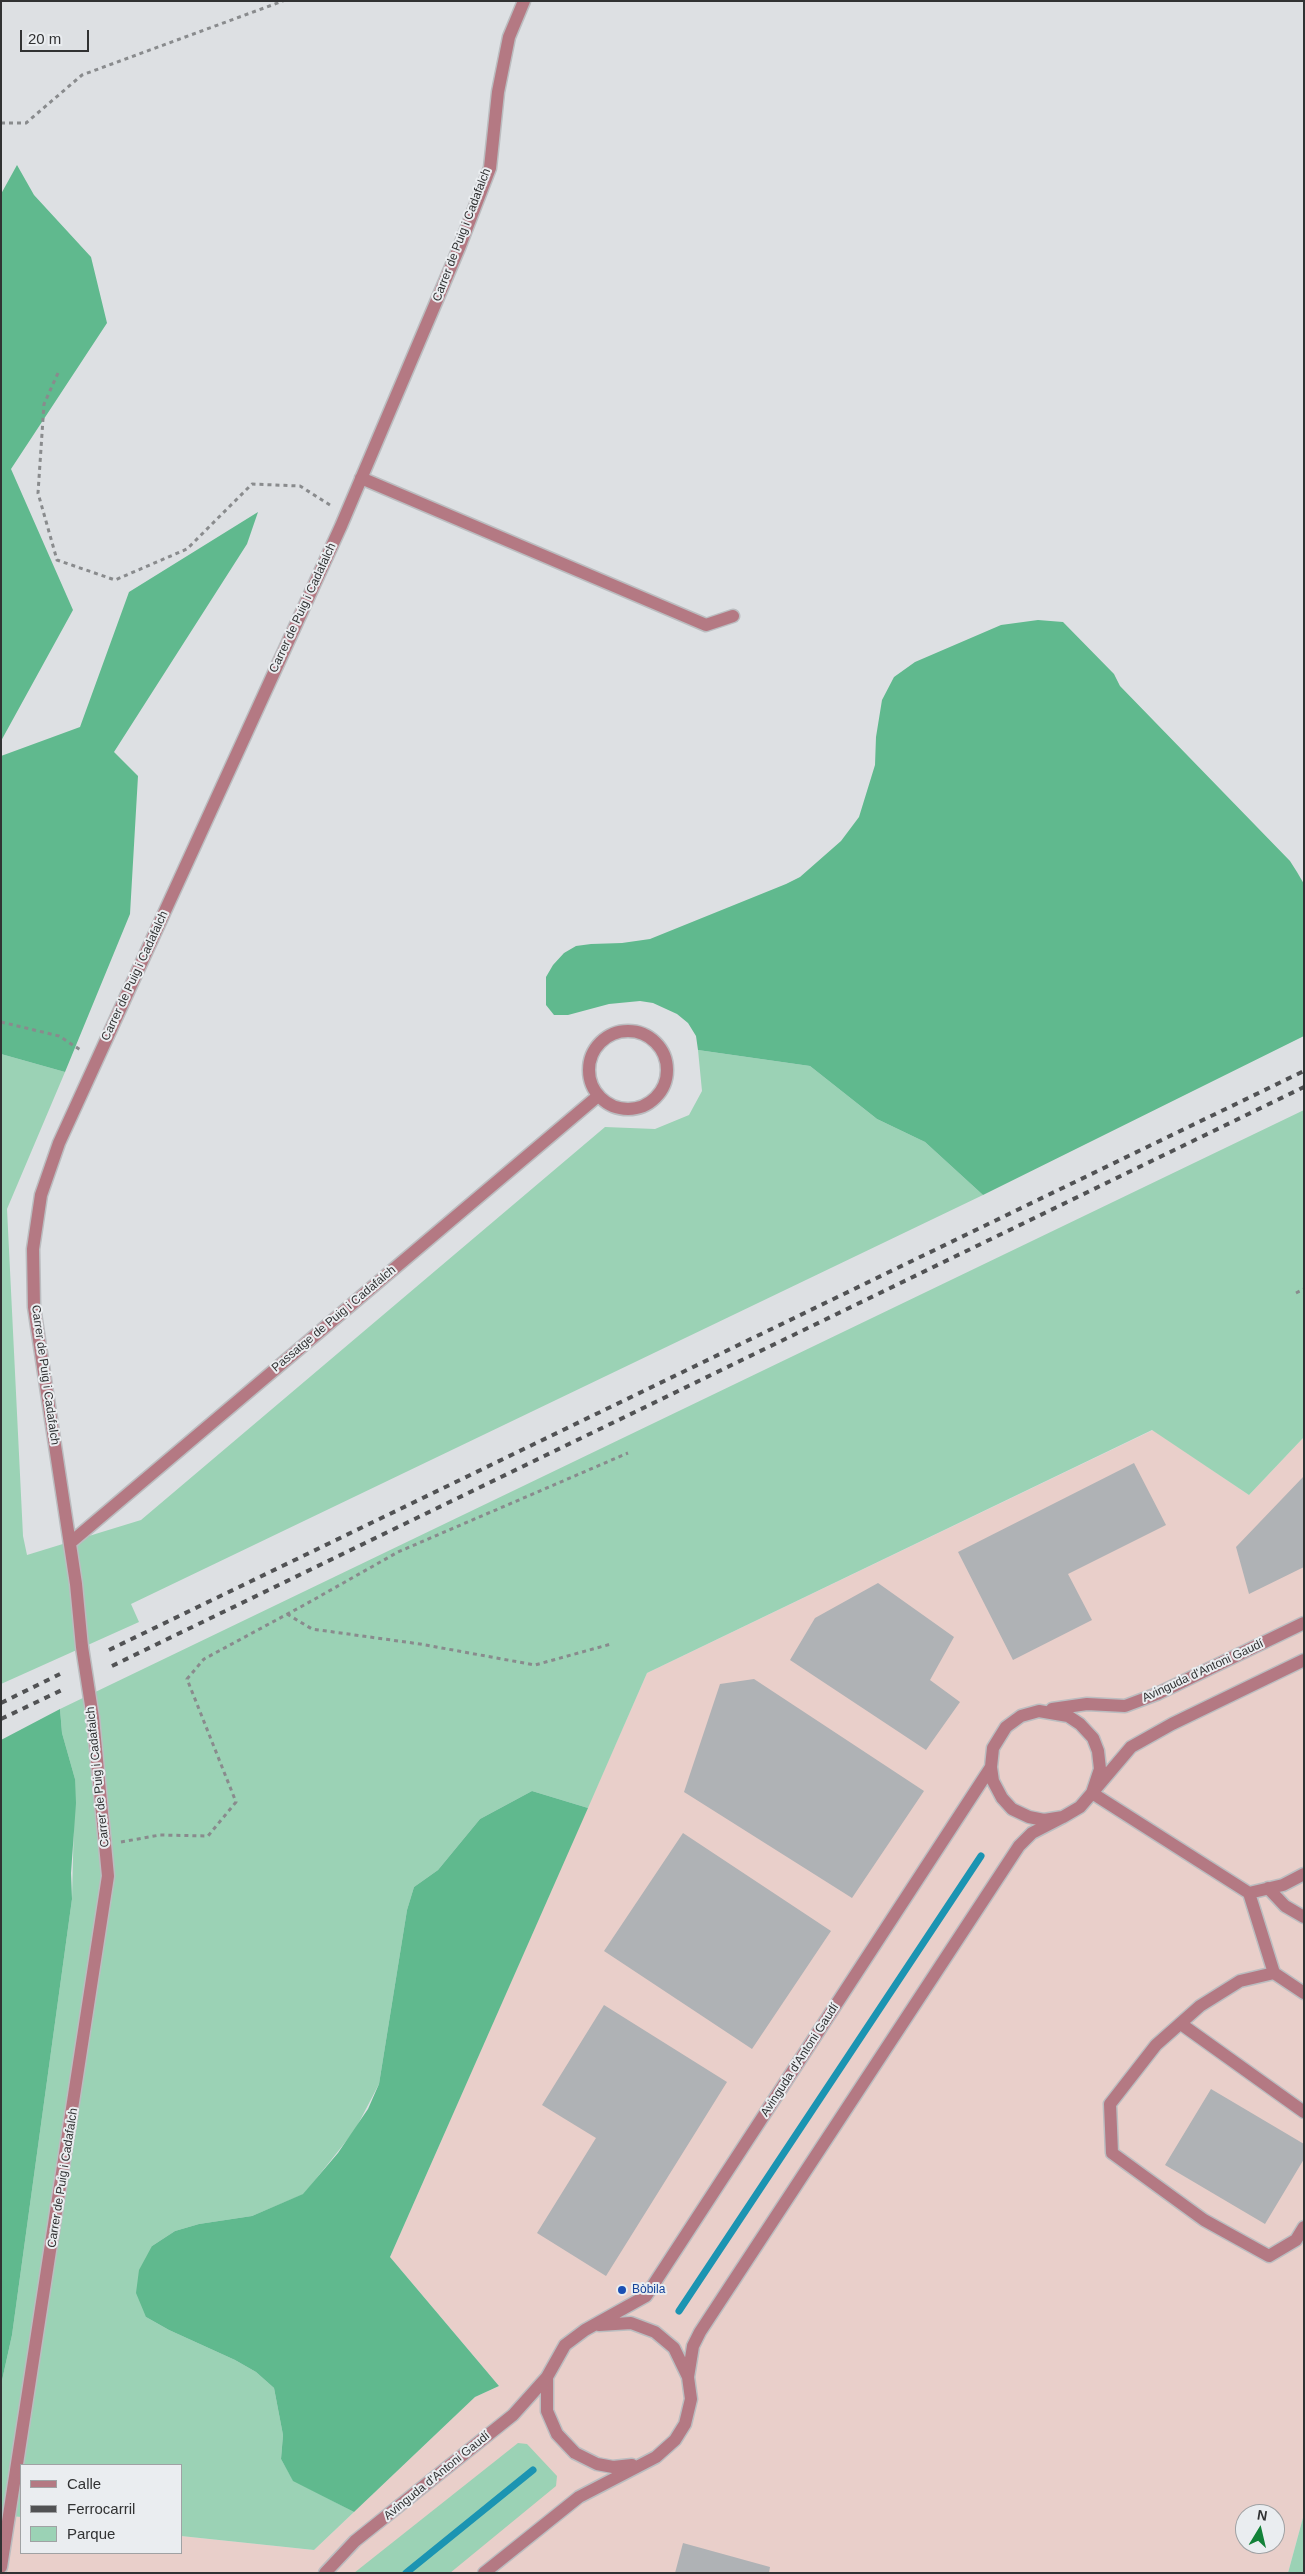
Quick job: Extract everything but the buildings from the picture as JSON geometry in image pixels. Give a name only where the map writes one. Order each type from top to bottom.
[{"type":"street","name":"Carrer de Puig i Cadafalch","points":[[1,2567],[101,1933],[108,1876],[93,1718],[82,1647],[70,1543],[34,1307],[33,1249],[41,1195],[59,1143],[345,515],[459,248],[490,168],[498,92],[509,37],[524,1]]},
{"type":"street","points":[[361,478],[706,626],[733,616]]},
{"type":"street","points":[[630,1030],[650,1037],[660,1047],[665,1055],[668,1071],[665,1085],[658,1096],[648,1104],[627,1110],[614,1107],[598,1096],[589,1078],[589,1064],[592,1053],[599,1042],[612,1034],[630,1030]]},
{"type":"street","name":"Passatge de Puig i Cadafalch","points":[[70,1543],[598,1096]]},
{"type":"street","name":"Avinguda d'Antoni Gaudí","points":[[1040,1711],[1087,1704],[1125,1706],[1157,1694],[1304,1623]]},
{"type":"street","points":[[1092,1793],[1100,1770],[1098,1750],[1093,1738],[1080,1724],[1068,1716],[1040,1711],[1021,1716],[1006,1728],[993,1748],[991,1767],[993,1781],[1002,1798],[1012,1809],[1029,1817],[1044,1820],[1063,1817],[1080,1807],[1092,1793],[1131,1747],[1172,1724],[1304,1660]]},
{"type":"street","name":"Avinguda d'Antoni Gaudí","points":[[325,2573],[355,2541],[513,2415],[547,2377],[565,2345],[585,2330],[646,2296],[991,1767]]},
{"type":"street","points":[[1092,1793],[1249,1893],[1274,1974],[1304,1993]]},
{"type":"street","name":"Avinguda d'Antoni Gaudí","points":[[484,2573],[579,2498],[656,2457],[675,2440],[685,2424],[691,2399],[688,2377],[693,2346],[700,2332],[1019,1846],[1032,1833],[1063,1817]]},
{"type":"street","points":[[1249,1893],[1283,1885],[1304,1874]]},
{"type":"street","points":[[1268,1888],[1285,1906],[1304,1917]]},
{"type":"street","points":[[1274,1974],[1240,1981],[1200,2006],[1156,2045],[1110,2104],[1112,2153],[1204,2220],[1268,2256],[1296,2240],[1304,2227]]},
{"type":"street","points":[[1181,2024],[1304,2112]]},
{"type":"street","name":"Avinguda d'Antoni Gaudí","points":[[585,2330],[605,2323],[631,2323],[655,2332],[674,2348],[688,2377]]},
{"type":"street","name":"Avinguda d'Antoni Gaudí","points":[[547,2377],[547,2411],[557,2434],[575,2453],[597,2464],[613,2467],[644,2462]]},
{"type":"path","points":[[1,123],[26,123],[82,75],[283,1]]},
{"type":"path","points":[[58,373],[44,404],[38,493],[57,560],[115,580],[187,549],[252,484],[300,486],[345,515]]},
{"type":"path","points":[[1,1022],[59,1036],[96,1061]]},
{"type":"path","points":[[1296,1293],[1304,1289]]},
{"type":"path","points":[[105,1844],[160,1835],[208,1836],[236,1802],[187,1679],[204,1658],[398,1552],[628,1453]]},
{"type":"path","points":[[287,1613],[312,1629],[420,1644],[534,1665],[611,1644]]},
{"type":"shaded area","points":[[1153,1430],[1249,1495],[1304,1437],[1304,2514],[1288,2573],[1,2573],[1,2515],[20,2517],[20,2554],[182,2554],[182,2536],[314,2550],[475,2397],[499,2386],[390,2257],[647,1673]]},
{"type":"green space","points":[[17,165],[34,195],[91,257],[107,323],[11,469],[73,610],[1,741],[1,194]]},
{"type":"green space","points":[[258,512],[247,544],[114,752],[138,776],[130,914],[65,1072],[1,1054],[1,756],[80,727],[129,592]]},
{"type":"green space","points":[[1038,620],[1063,622],[1114,674],[1120,686],[1290,861],[1304,884],[1304,1036],[983,1195],[925,1142],[877,1119],[810,1066],[698,1050],[696,1036],[688,1023],[677,1014],[653,1003],[640,1001],[609,1004],[568,1015],[554,1015],[546,1005],[546,977],[553,965],[564,953],[576,946],[650,939],[800,877],[841,841],[859,817],[875,765],[876,737],[882,700],[894,677],[915,662],[1001,625]]},
{"type":"green space","points":[[698,1050],[810,1066],[877,1119],[925,1142],[983,1195],[131,1604],[139,1622],[1,1684],[1,1054],[65,1072],[7,1209],[23,1536],[27,1555],[141,1520],[605,1127],[655,1129],[689,1115],[702,1091]]},
{"type":"green space","points":[[1304,1110],[1304,1437],[1249,1495],[1152,1430],[647,1673],[588,1808],[532,1791],[480,1819],[438,1870],[414,1887],[407,1910],[379,2084],[355,2130],[304,2194],[252,2216],[199,2224],[175,2231],[152,2246],[146,2317],[169,2330],[235,2360],[256,2372],[274,2388],[283,2435],[281,2459],[293,2480],[354,2512],[314,2550],[182,2536],[182,2464],[20,2464],[20,2517],[1,2515],[1,2385],[12,2335],[72,1899],[75,1779],[62,1733],[60,1709]]},
{"type":"green space","points":[[60,1709],[62,1733],[75,1779],[76,1803],[71,1873],[72,1899],[12,2335],[1,2385],[1,1740]]},
{"type":"green space","points":[[532,1791],[588,1808],[390,2257],[499,2386],[475,2397],[354,2512],[293,2481],[281,2459],[283,2435],[274,2388],[256,2372],[235,2360],[169,2330],[146,2317],[136,2293],[139,2270],[152,2246],[175,2231],[199,2224],[252,2216],[303,2194],[338,2153],[368,2109],[379,2084],[407,1910],[414,1887],[438,1870],[480,1819]]},
{"type":"green space","points":[[518,2443],[527,2444],[557,2476],[556,2486],[450,2573],[354,2573]]},
{"type":"green space","points":[[1304,2514],[1304,2573],[1288,2573]]},
{"type":"waterway","points":[[679,2311],[981,1856]]},
{"type":"waterway","points":[[406,2573],[533,2470]]},
{"type":"railway","points":[[109,1650],[1304,1071]]},
{"type":"railway","points":[[112,1666],[1304,1087]]},
{"type":"railway","points":[[1,1703],[60,1674]]},
{"type":"railway","points":[[1,1719],[62,1690]]},
{"type":"place","name":"Bòbila","points":[[622,2290]]}]
